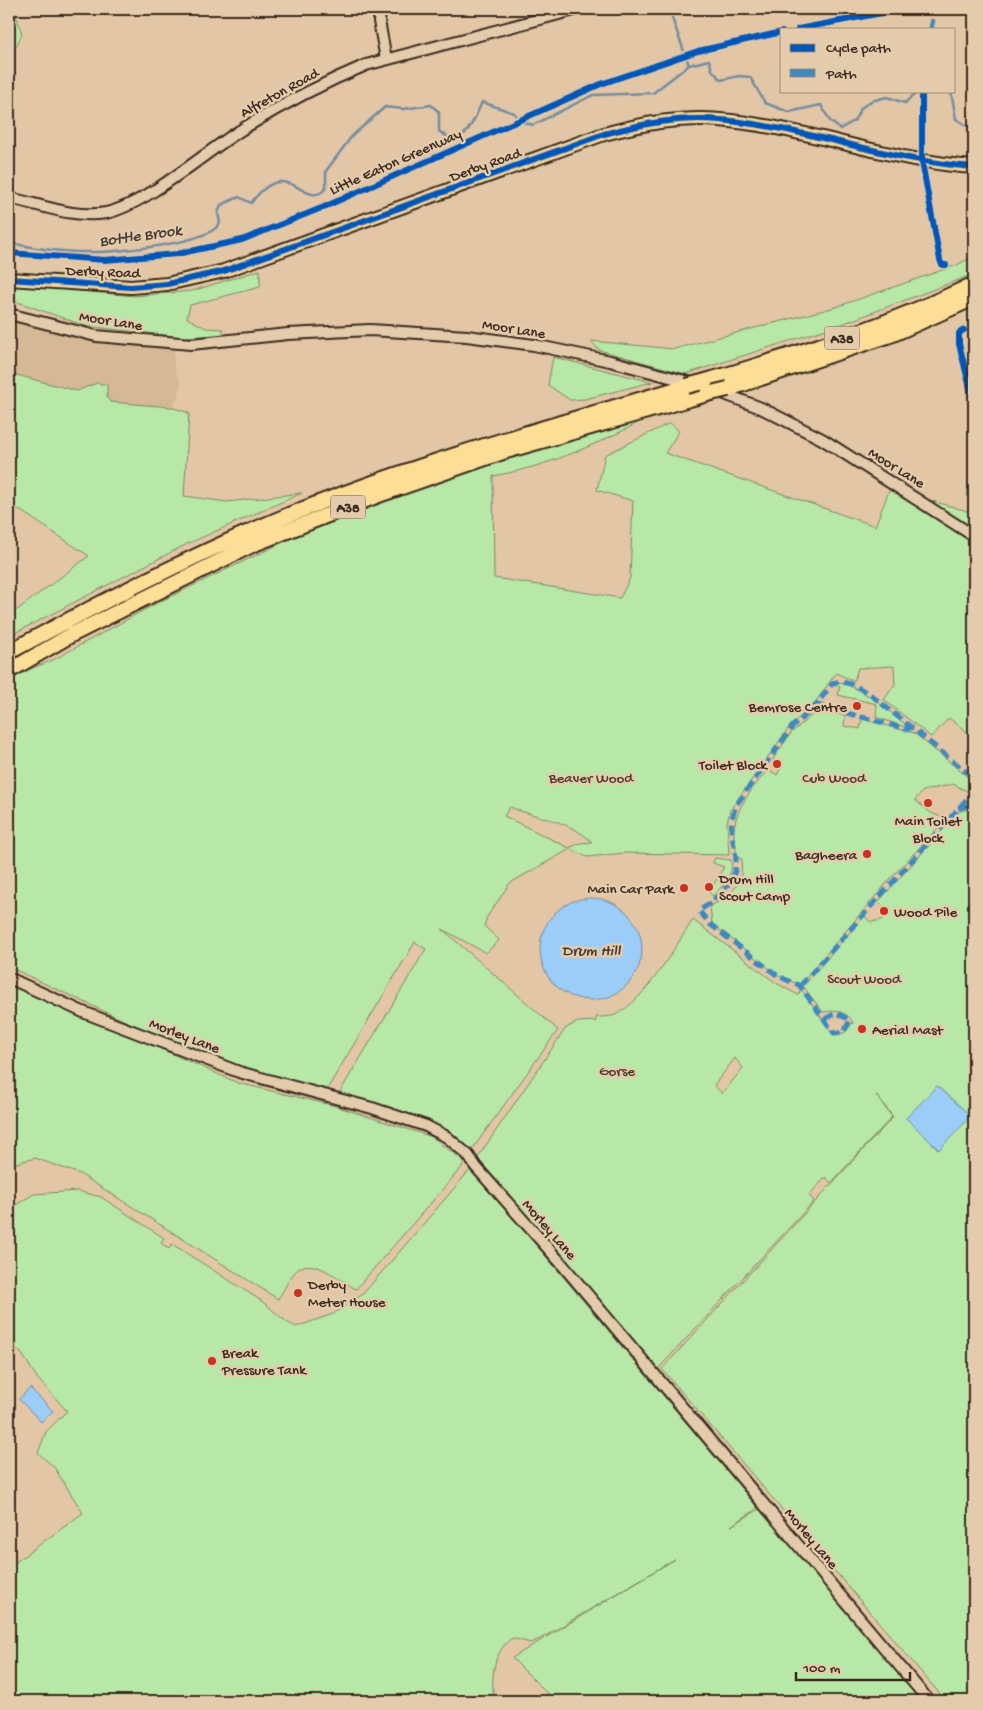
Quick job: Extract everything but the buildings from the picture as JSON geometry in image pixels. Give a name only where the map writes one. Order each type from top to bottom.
[{"type":"highway","name":"A38","points":[[9,671],[71,635],[263,540],[376,496],[506,451],[707,388],[898,317],[974,284]]},
{"type":"highway","name":"A38","points":[[9,652],[228,541],[285,516],[473,448],[687,386],[728,389],[883,338],[974,298]]},
{"type":"main road","name":"Derby Road","points":[[9,279],[131,287],[192,279],[260,259],[604,134],[642,124],[669,120],[693,119],[738,122],[922,162],[974,167]]},
{"type":"street","points":[[380,9],[379,20],[386,60]]},
{"type":"street","name":"Alfreton Road","points":[[9,198],[73,214],[92,214],[115,210],[146,195],[242,129],[342,76],[386,60],[543,13],[578,9]]},
{"type":"street","name":"Moor Lane","points":[[9,314],[96,336],[144,341],[191,344],[288,334],[370,330],[467,336],[534,345],[610,361],[704,387],[761,408],[835,447],[974,536]]},
{"type":"street","name":"Morley Lane","points":[[9,978],[83,1012],[239,1072],[372,1108],[426,1126],[447,1137],[473,1161],[476,1167],[561,1264],[929,1701]]},
{"type":"shaded area","points":[[9,317],[87,339],[174,347],[174,368],[181,383],[177,399],[171,407],[125,405],[110,402],[107,397],[107,385],[97,383],[77,391],[9,373]]},
{"type":"green space","points":[[9,9],[16,9],[15,12],[22,34],[16,47],[9,38]]},
{"type":"green space","points":[[974,256],[974,274],[842,324],[686,374],[599,350],[591,341],[674,349],[836,307],[957,265]]},
{"type":"green space","points":[[260,270],[260,287],[190,305],[187,318],[206,328],[223,329],[223,335],[183,337],[86,326],[9,299],[9,284],[134,296],[192,291]]},
{"type":"green space","points":[[553,357],[652,382],[585,399],[570,400],[548,385]]},
{"type":"green space","points":[[9,373],[77,391],[97,383],[107,385],[107,397],[110,402],[171,407],[189,413],[184,496],[227,502],[302,493],[187,544],[9,636],[9,616],[89,556],[9,503]]},
{"type":"green space","name":"Beaver Wood","points":[[642,419],[620,432],[549,462],[493,476],[494,578],[620,598],[630,578],[633,501],[597,490],[605,455],[670,423],[679,431],[665,453],[875,526],[891,486],[974,544],[974,737],[949,718],[931,737],[884,700],[895,684],[894,666],[858,668],[854,681],[836,673],[814,704],[790,726],[730,810],[727,823],[729,855],[624,853],[587,857],[570,849],[510,883],[487,917],[484,926],[499,940],[486,953],[442,929],[558,1030],[471,1151],[443,1129],[426,1121],[391,1108],[338,1095],[426,949],[415,942],[326,1091],[249,1072],[151,1033],[9,967],[9,681],[21,673],[53,660],[157,603],[292,538],[386,498],[491,460]],"holes":[[[510,807],[563,824],[583,834],[592,842],[580,843],[569,848],[504,816]]]},
{"type":"green space","points":[[929,500],[974,513],[974,532]]},
{"type":"green space","points":[[839,682],[859,690],[886,708],[911,729],[876,717],[877,704],[838,695],[840,687],[832,685]]},
{"type":"green space","name":"Cub Wood","points":[[819,709],[845,716],[844,726],[860,729],[862,719],[914,733],[969,778],[972,783],[969,792],[953,784],[923,791],[915,800],[931,813],[946,819],[890,879],[800,985],[779,976],[717,928],[712,923],[710,906],[729,894],[739,880],[742,859],[738,858],[734,831],[739,810],[768,769],[777,775],[782,766],[773,759],[791,733]]},
{"type":"green space","points":[[974,808],[974,1701],[946,1701],[662,1369],[893,1117],[876,1095],[892,1117],[831,1183],[826,1177],[809,1195],[814,1201],[657,1370],[478,1157],[566,1028],[578,1022],[596,1021],[596,1017],[615,1015],[638,998],[693,920],[776,983],[798,995],[801,989],[833,1034],[844,1033],[853,1023],[851,1019],[841,1012],[823,1012],[803,986],[864,916],[871,922],[882,920],[889,913],[878,902],[960,811]],"holes":[[[735,1058],[743,1068],[722,1094],[714,1085]]]},
{"type":"green space","points":[[715,858],[731,860],[731,871],[727,880],[713,896],[709,892],[724,867],[713,863]]},
{"type":"green space","points":[[9,982],[238,1083],[335,1106],[432,1137],[464,1161],[462,1167],[356,1289],[320,1268],[305,1266],[295,1272],[278,1299],[80,1174],[35,1158],[16,1163],[9,1175]]},
{"type":"green space","points":[[469,1171],[474,1171],[758,1508],[731,1526],[763,1507],[927,1701],[555,1701],[512,1658],[675,1559],[540,1639],[531,1643],[512,1638],[500,1651],[494,1666],[494,1701],[9,1701],[9,1567],[83,1513],[54,1467],[38,1453],[46,1432],[67,1411],[38,1379],[22,1354],[9,1342],[9,1209],[34,1194],[77,1191],[101,1197],[164,1238],[161,1243],[169,1249],[172,1244],[260,1300],[286,1322],[296,1327],[333,1314],[363,1294]]},
{"type":"water","name":"Drum Hill","points":[[591,898],[610,902],[627,913],[638,930],[642,949],[638,968],[627,985],[610,996],[591,1000],[572,996],[555,985],[544,968],[540,949],[544,930],[555,913],[572,902]]},
{"type":"water","points":[[937,1086],[971,1116],[939,1150],[906,1118]]},
{"type":"water","points":[[30,1388],[53,1411],[41,1422],[19,1399]]},
{"type":"waterway","points":[[672,18],[689,65]]},
{"type":"waterway","name":"Bottle Brook","points":[[9,243],[71,252],[105,252],[161,245],[199,236],[213,230],[220,223],[218,213],[221,205],[239,197],[251,203],[264,189],[276,183],[286,182],[311,194],[318,194],[326,188],[326,171],[352,136],[385,107],[403,109],[431,105],[439,112],[439,131],[447,137],[455,138],[466,132],[482,102],[514,113],[522,122],[533,125],[593,95],[653,93],[689,65],[709,60],[712,70],[721,80],[739,76],[750,77],[765,103],[789,112],[821,105],[830,121],[840,129],[854,121],[861,108],[871,101],[887,97],[905,103],[917,92]]},
{"type":"waterway","name":"Bottle Brook","points":[[951,92],[956,119],[974,130]]},
{"type":"marked path","points":[[931,28],[935,9]]},
{"type":"marked path","points":[[825,1019],[836,1013],[850,1020],[844,1032],[834,1033],[800,986],[778,976],[711,925],[699,911],[721,893],[733,876],[736,861],[731,823],[737,804],[793,726],[814,708],[832,684],[839,681],[854,685],[871,695],[974,778]]},
{"type":"marked path","points":[[817,705],[910,730]]},
{"type":"marked path","points":[[800,986],[974,791]]},
{"type":"marked path","points":[[958,808],[974,805]]},
{"type":"cycle path","points":[[803,28],[903,9]]},
{"type":"cycle path","name":"Little Eaton Greenway","points":[[9,253],[105,260],[177,254],[242,240],[324,207],[601,84],[698,51],[780,32]]},
{"type":"cycle path","points":[[922,92],[922,162],[940,260],[942,265],[946,265]]},
{"type":"cycle path","points":[[9,279],[131,287],[167,284],[224,271],[604,134],[647,124],[676,120],[720,120],[784,129],[910,158],[974,167]]},
{"type":"cycle path","points":[[964,330],[959,333],[959,344],[974,404]]},
{"type":"place","name":"Bemrose Centre","points":[[857,706]]},
{"type":"place","name":"Toilet Block","points":[[777,764]]},
{"type":"place","name":"Main Toilet Block","points":[[928,803]]},
{"type":"place","name":"Bagheera","points":[[867,854]]},
{"type":"place","name":"Drum Hill Scout Camp","points":[[709,887]]},
{"type":"place","name":"Main Car Park","points":[[684,888]]},
{"type":"place","name":"Wood Pile","points":[[884,911]]},
{"type":"place","name":"Aerial Mast","points":[[862,1029]]},
{"type":"place","name":"Derby Meter House","points":[[298,1293]]},
{"type":"place","name":"Break Pressure Tank","points":[[212,1361]]},
{"type":"park label","name":"Scout Wood","points":[[864,978]]},
{"type":"park label","name":"Gorse","points":[[617,1070]]}]
